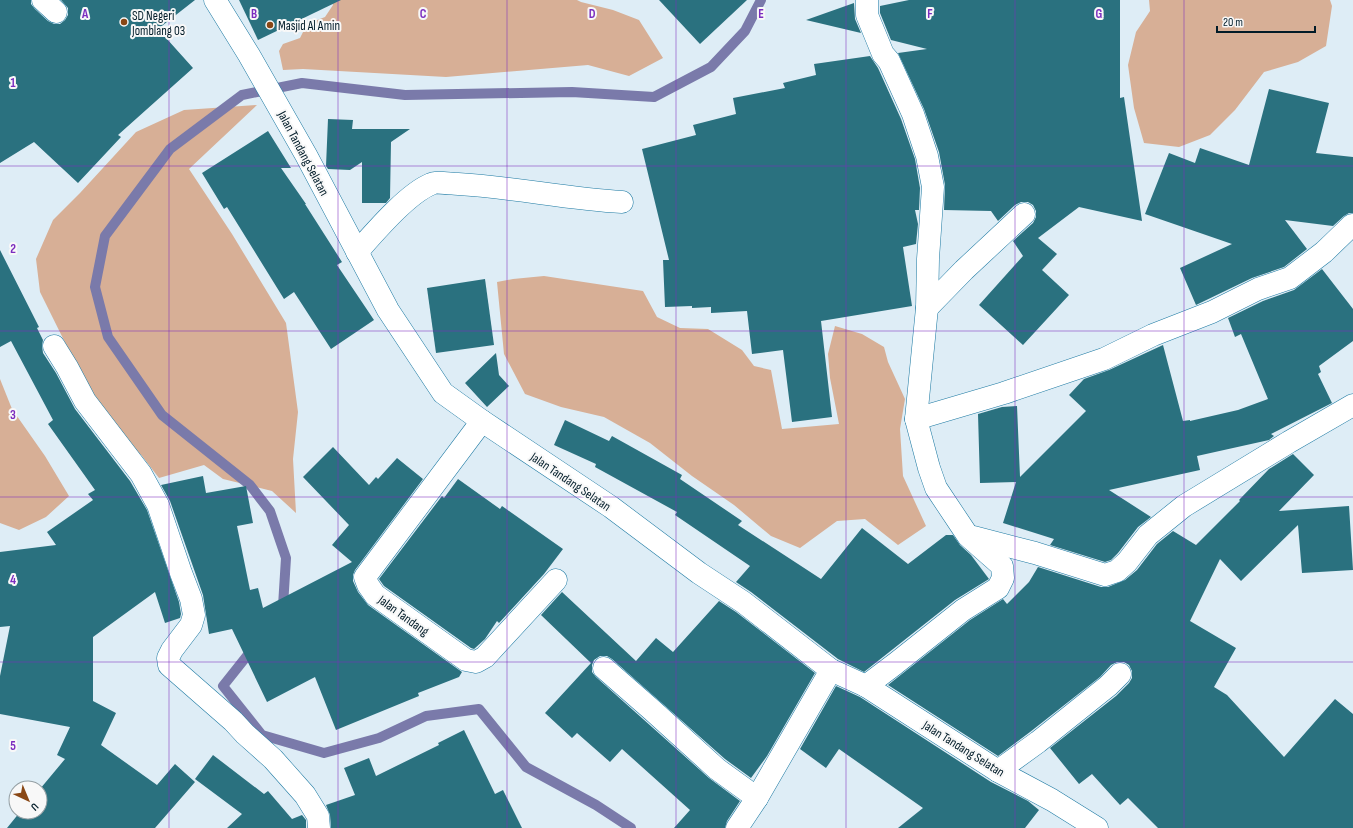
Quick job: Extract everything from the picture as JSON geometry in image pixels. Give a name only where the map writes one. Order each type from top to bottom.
[{"type":"street","name":"Jalan Tandang Selatan","points":[[215,0],[249,55],[306,155],[388,310],[443,393],[482,421],[611,507],[699,573],[743,602],[831,670],[866,686],[998,771],[1052,800],[1097,828]]},
{"type":"street","points":[[866,686],[963,610],[998,588],[1004,578],[1002,566],[968,536],[936,488],[916,419],[927,308],[928,259],[933,187],[927,156],[913,114],[867,15],[867,0]]},
{"type":"street","points":[[357,252],[416,192],[432,183],[483,186],[588,200],[622,202]]},
{"type":"street","points":[[927,308],[964,270],[1024,214]]},
{"type":"street","points":[[916,419],[1004,393],[1104,359],[1153,336],[1212,312],[1258,288],[1290,278],[1324,252],[1352,225]]},
{"type":"street","points":[[54,346],[85,401],[141,474],[158,505],[191,599],[194,615],[191,625],[172,650],[168,658],[169,664],[273,759],[305,796],[318,816],[319,828]]},
{"type":"street","points":[[968,536],[1035,553],[1105,575],[1117,571],[1148,535],[1184,506],[1353,405]]},
{"type":"street","name":"Jalan Tandang","points":[[482,421],[365,577],[368,585],[375,595],[466,660],[476,662],[485,657],[556,580]]},
{"type":"street","points":[[604,668],[717,769],[757,798]]},
{"type":"street","points":[[738,828],[831,670]]},
{"type":"street","points":[[998,771],[1038,742],[1108,686],[1120,674]]},
{"type":"shaded area","points":[[331,0],[577,0],[613,10],[639,20],[663,58],[629,76],[588,65],[446,77],[303,69],[283,70],[279,51],[283,44],[300,38],[307,24],[325,17],[333,5]]},
{"type":"shaded area","points":[[1149,0],[1330,0],[1332,6],[1326,46],[1298,62],[1264,72],[1235,110],[1210,135],[1179,147],[1144,143],[1134,108],[1128,65],[1136,32],[1150,11]]},
{"type":"shaded area","points":[[257,105],[189,169],[232,234],[286,323],[298,412],[293,459],[296,513],[272,491],[223,479],[204,465],[159,478],[142,456],[99,411],[40,292],[36,259],[53,220],[136,132],[184,110]]},
{"type":"shaded area","points":[[544,276],[643,291],[657,317],[680,328],[708,329],[742,350],[754,366],[771,370],[782,429],[839,424],[830,378],[828,354],[835,326],[862,334],[884,347],[888,362],[905,399],[900,429],[903,476],[926,526],[898,545],[865,519],[837,521],[800,548],[771,536],[734,505],[692,476],[650,443],[604,417],[561,407],[525,394],[504,354],[497,282]]},
{"type":"shaded area","points":[[0,379],[12,409],[45,456],[69,496],[46,517],[19,530],[0,523]]},
{"type":"building","points":[[0,0],[31,0],[31,4],[35,9],[48,21],[54,24],[60,24],[68,15],[68,8],[61,0],[195,0],[158,29],[193,68],[118,135],[121,137],[78,183],[34,142],[0,163]]},
{"type":"building","name":"Masjid Al Amin","points":[[239,0],[341,0],[258,40]]},
{"type":"building","points":[[659,0],[747,0],[700,44]]},
{"type":"building","points":[[909,0],[1120,0],[1120,98],[1124,97],[1142,221],[1079,207],[1038,238],[1057,254],[1042,270],[1069,295],[1023,345],[979,305],[1023,256],[1013,241],[1033,223],[1036,217],[1036,211],[1033,205],[1028,202],[1021,202],[1015,205],[998,221],[991,211],[944,210],[945,185],[939,152],[924,109],[898,53],[927,49],[891,40],[880,13],[880,6]]},
{"type":"building","points":[[854,3],[855,19],[861,33],[806,20]]},
{"type":"building","points":[[870,56],[878,68],[901,119],[915,159],[920,188],[919,210],[915,210],[918,224],[916,244],[903,247],[912,306],[821,321],[832,417],[792,422],[783,350],[752,354],[747,311],[711,313],[711,307],[665,307],[663,260],[669,260],[642,149],[696,135],[693,125],[736,114],[733,98],[785,88],[783,83],[816,75],[814,64]]},
{"type":"building","points":[[1269,89],[1329,103],[1316,153],[1353,157],[1353,213],[1349,213],[1344,216],[1333,226],[1285,220],[1307,249],[1284,267],[1252,278],[1196,305],[1180,268],[1232,244],[1145,214],[1169,153],[1195,163],[1200,148],[1249,165]]},
{"type":"building","points":[[328,119],[353,120],[352,129],[410,129],[391,142],[390,198],[386,203],[362,203],[362,162],[350,170],[328,169],[326,166]]},
{"type":"building","points":[[268,131],[291,168],[281,168],[306,204],[342,262],[337,265],[374,320],[331,349],[294,292],[284,299],[227,207],[224,209],[202,173]]},
{"type":"building","points":[[0,250],[39,327],[37,328],[43,340],[43,353],[56,373],[75,409],[130,481],[147,510],[179,602],[181,614],[180,618],[165,623],[155,592],[93,637],[93,701],[116,713],[101,745],[157,785],[175,764],[195,782],[155,828],[7,828],[14,820],[48,820],[48,780],[65,759],[57,755],[70,727],[0,714],[0,676],[10,626],[0,627],[0,552],[56,545],[47,532],[93,500],[88,494],[95,490],[48,424],[53,420],[11,341],[0,347]]},
{"type":"building","points":[[1322,269],[1353,309],[1353,341],[1319,366],[1321,372],[1318,374],[1332,403],[1271,434],[1274,436],[1269,440],[1197,456],[1200,470],[1109,490],[1151,517],[1138,527],[1111,560],[1105,562],[1050,545],[1054,539],[1003,523],[1016,482],[980,483],[978,414],[1002,407],[1017,406],[1020,477],[1086,411],[1069,395],[1084,379],[1109,370],[1163,345],[1183,421],[1190,421],[1238,410],[1268,399],[1241,334],[1235,337],[1228,318],[1263,301],[1294,290]]},
{"type":"building","points":[[485,279],[494,345],[436,353],[427,288]]},
{"type":"building","points":[[496,353],[499,375],[509,386],[487,407],[465,383]]},
{"type":"building","points":[[565,420],[609,441],[612,436],[682,475],[680,479],[742,521],[738,525],[821,579],[862,528],[908,564],[946,535],[953,535],[960,545],[971,555],[989,579],[955,600],[864,672],[838,659],[736,582],[750,566],[675,515],[677,512],[595,467],[596,464],[554,445]]},
{"type":"building","points":[[333,447],[369,485],[376,477],[378,479],[397,458],[423,479],[355,570],[353,581],[358,592],[368,605],[462,672],[459,677],[418,693],[419,696],[336,730],[315,677],[267,702],[232,629],[209,634],[203,595],[170,501],[161,485],[203,476],[206,493],[246,486],[253,523],[237,526],[250,590],[258,588],[263,608],[352,562],[332,545],[349,525],[303,477]]},
{"type":"building","points":[[1293,454],[1314,475],[1279,511],[1349,506],[1353,570],[1302,573],[1298,525],[1241,581],[1220,559],[1190,621],[1236,648],[1214,687],[1227,695],[1284,757],[1335,699],[1353,714],[1353,828],[1158,828],[1128,798],[1120,805],[1092,774],[1079,784],[1050,748],[1116,696],[1129,683],[1132,678],[1132,671],[1129,665],[1124,662],[1117,662],[1111,665],[1100,677],[998,756],[888,685],[970,620],[1003,599],[1007,604],[1029,582],[1038,567],[1101,587],[1108,587],[1125,580],[1137,570],[1157,544],[1173,531],[1196,545],[1240,501],[1239,500],[1269,469]]},
{"type":"building","points":[[458,479],[500,509],[502,506],[563,549],[544,574],[499,623],[497,621],[485,639],[474,649],[384,586],[379,579],[442,496],[444,498]]},
{"type":"building","points":[[562,592],[636,661],[656,638],[673,652],[719,601],[736,612],[815,673],[767,756],[751,778],[725,759],[612,659],[607,656],[600,656],[594,660],[592,672],[596,677],[709,778],[740,801],[727,821],[725,828],[674,828],[690,810],[622,749],[610,762],[577,733],[572,738],[545,713],[591,663],[541,615]]},
{"type":"building","points":[[836,686],[860,697],[991,782],[1028,801],[1039,810],[1025,828],[898,828],[923,808],[839,749],[826,768],[800,749]]},
{"type":"building","points":[[464,730],[495,794],[503,790],[522,828],[331,828],[330,815],[326,805],[355,795],[344,768],[369,758],[376,776],[439,745],[438,743]]},
{"type":"building","points":[[213,755],[264,794],[268,791],[292,819],[302,815],[306,820],[306,828],[227,828],[242,814],[195,779]]},
{"type":"waterway","points":[[280,610],[283,606],[286,558],[270,511],[250,485],[162,415],[108,337],[95,287],[105,236],[170,149],[242,95],[302,83],[405,95],[572,92],[654,97],[711,67],[745,31],[761,0]]},
{"type":"waterway","points":[[254,647],[223,686],[262,735],[324,753],[379,738],[426,716],[479,709],[526,767],[596,805],[631,828]]},
{"type":"place","name":"SD Negeri Jomblang 03","points":[[124,22]]},
{"type":"place","name":"Masjid Al Amin","points":[[270,25]]}]
